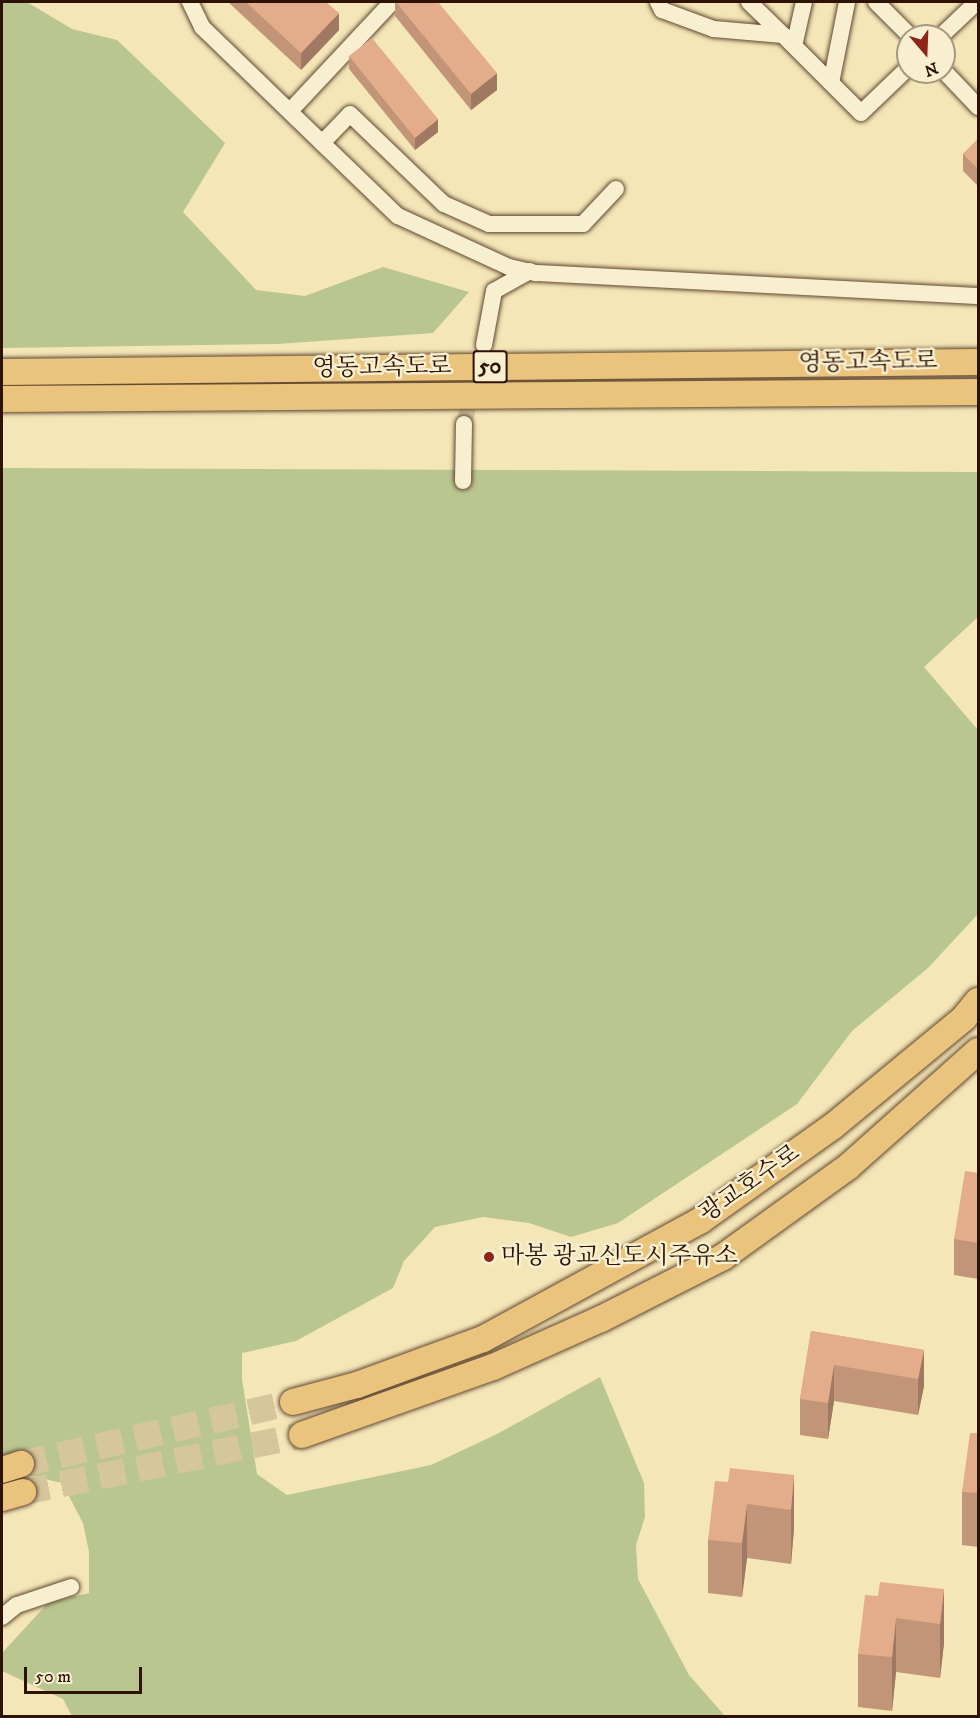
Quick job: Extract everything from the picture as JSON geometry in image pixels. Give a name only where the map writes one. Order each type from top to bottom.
[{"type":"highway","name":"영동고속도로","points":[[2,372],[978,362]]},
{"type":"highway","name":"영동고속도로","points":[[2,399],[978,392]]},
{"type":"highway","name":"광교호수로","points":[[293,1402],[357,1385],[483,1339],[701,1220],[832,1127],[964,1018],[978,1002]]},
{"type":"highway","name":"광교호수로","points":[[302,1435],[494,1367],[601,1319],[723,1257],[849,1166],[978,1051]]},
{"type":"street","points":[[190,2],[202,27],[398,216],[470,250],[530,272],[978,296]]},
{"type":"street","points":[[290,111],[392,2]]},
{"type":"street","points":[[658,2],[662,10],[714,29],[788,41]]},
{"type":"street","points":[[749,2],[861,113],[896,79]]},
{"type":"street","points":[[788,41],[804,2]]},
{"type":"street","points":[[831,83],[847,2]]},
{"type":"street","points":[[876,2],[898,24]]},
{"type":"street","points":[[954,24],[977,2]]},
{"type":"street","points":[[956,84],[978,107]]},
{"type":"street","points":[[322,142],[350,114],[444,204],[489,224],[583,224],[616,189]]},
{"type":"street","points":[[484,345],[494,291],[530,272]]},
{"type":"street","points":[[463,481],[464,424]]},
{"type":"street","points":[[2,1617],[17,1605],[71,1587]]},
{"type":"green space","points":[[2,2],[27,2],[72,29],[117,40],[225,143],[183,212],[256,290],[305,296],[383,267],[469,292],[433,333],[277,344],[2,348]]},
{"type":"green space","points":[[2,468],[978,472],[978,617],[924,667],[978,730],[978,914],[928,968],[852,1031],[797,1104],[618,1223],[571,1237],[529,1223],[483,1217],[435,1227],[404,1261],[393,1288],[296,1341],[242,1353],[242,1379],[257,1474],[287,1495],[431,1465],[497,1434],[600,1377],[644,1483],[645,1517],[636,1545],[638,1579],[689,1675],[725,1716],[72,1716],[63,1699],[2,1671],[2,1653],[48,1603],[89,1593],[89,1552],[83,1523],[62,1483],[2,1469]]},
{"type":"building","points":[[246,2],[326,2],[339,13],[301,53]]},
{"type":"building","points":[[396,2],[438,2],[497,73],[471,94]]},
{"type":"building","points":[[372,38],[438,119],[415,138],[349,56]]},
{"type":"building","points":[[978,139],[978,169],[963,154]]},
{"type":"building","points":[[965,1171],[978,1173],[978,1243],[954,1239]]},
{"type":"building","points":[[811,1331],[924,1350],[918,1379],[834,1365],[828,1403],[800,1399]]},
{"type":"building","points":[[970,1433],[978,1433],[978,1493],[962,1492]]},
{"type":"building","points":[[730,1468],[794,1475],[791,1510],[747,1504],[742,1543],[708,1540],[715,1481],[728,1482]]},
{"type":"building","points":[[880,1582],[944,1589],[940,1624],[896,1618],[892,1657],[858,1654],[865,1595],[878,1596]]},
{"type":"tunnel","points":[[464,424],[484,345]]},
{"type":"tunnel","points":[[21,1464],[293,1402]]},
{"type":"tunnel","points":[[23,1492],[302,1435]]},
{"type":"place","name":"마봉 광교신도시주유소","points":[[489,1257]]}]
